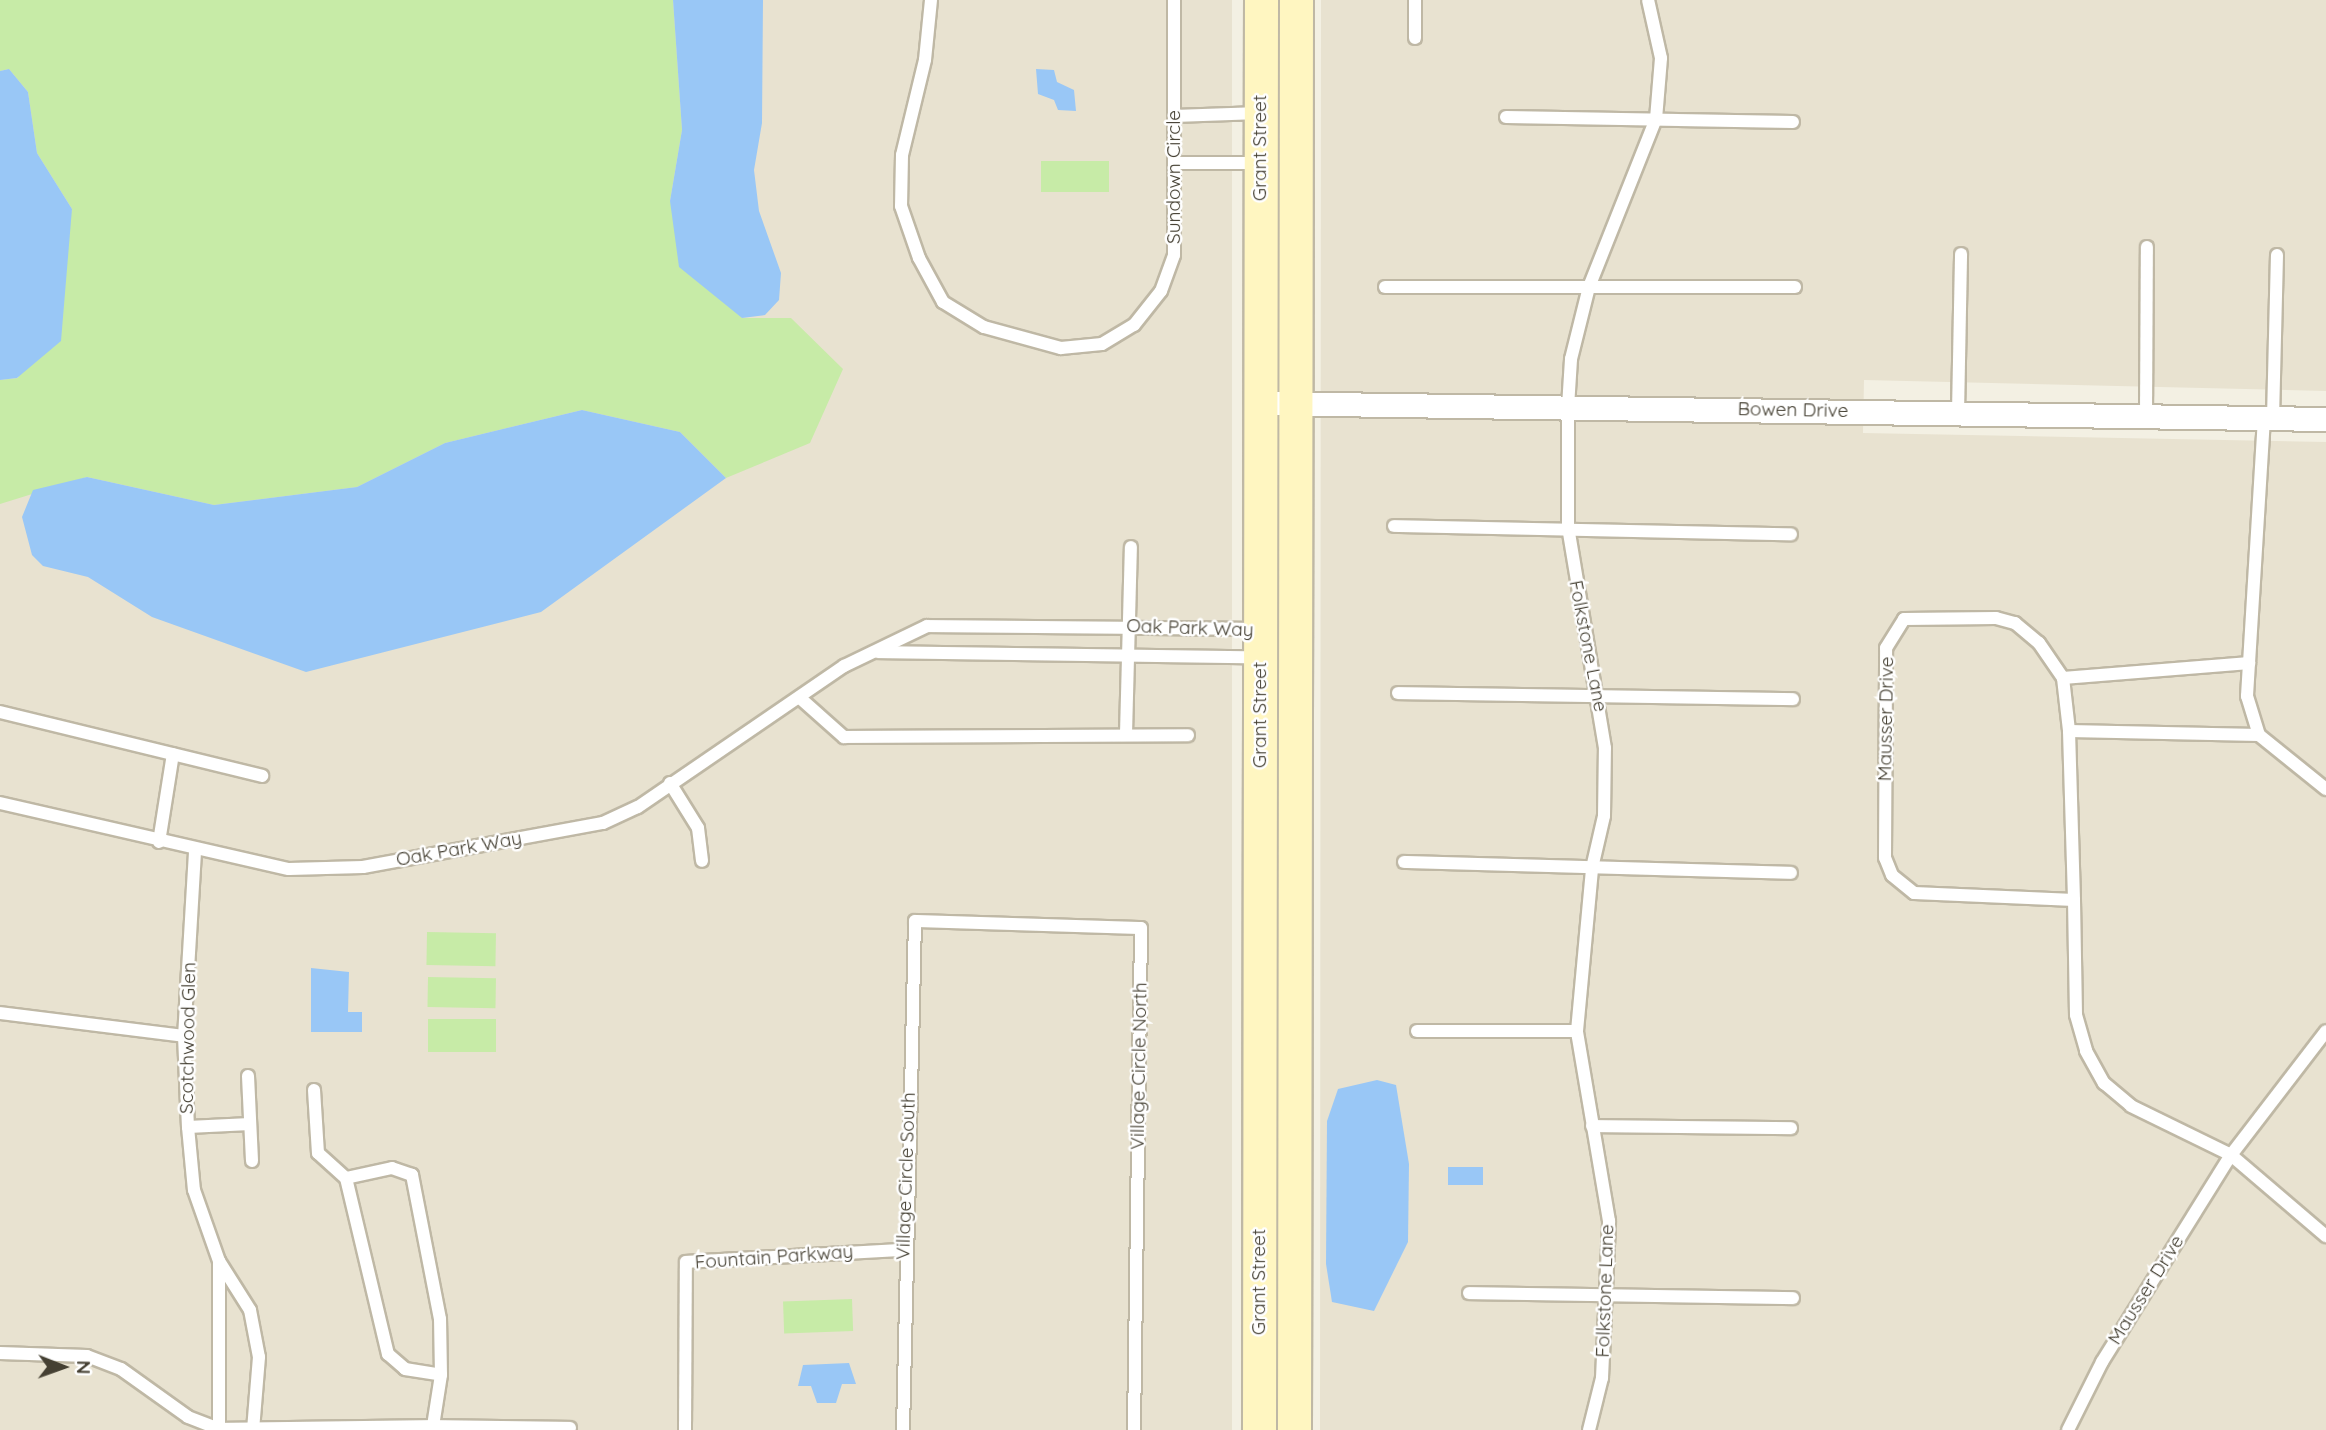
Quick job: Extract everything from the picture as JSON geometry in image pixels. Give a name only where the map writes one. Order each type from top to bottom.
[{"type":"street","name":"Grant Street","points":[[1259,1430],[1261,0]]},
{"type":"street","name":"Grant Street","points":[[1294,1430],[1296,0]]},
{"type":"street","points":[[1261,113],[1295,113]]},
{"type":"street","points":[[1260,163],[1295,163]]},
{"type":"street","name":"Bowen Drive","points":[[1260,402],[2326,419]]},
{"type":"street","name":"Oak Park Way","points":[[1260,643],[1295,642]]},
{"type":"lane","name":"Sundown Circle","points":[[931,0],[925,60],[902,155],[901,206],[943,302],[984,327],[1061,348],[1102,344],[1124,331],[1161,291],[1174,255],[1174,0]]},
{"type":"lane","points":[[1415,0],[1415,38]]},
{"type":"lane","name":"Folkstone Lane","points":[[1589,1430],[1602,1378],[1608,1295],[1609,1222],[1577,1031],[1592,868],[1604,816],[1601,696],[1568,528],[1568,407],[1571,359],[1589,287],[1656,119],[1661,58],[1648,0]]},
{"type":"lane","points":[[1174,116],[1261,113]]},
{"type":"lane","points":[[1506,117],[1793,122]]},
{"type":"lane","points":[[1174,163],[1260,163]]},
{"type":"lane","points":[[2146,416],[2147,247]]},
{"type":"lane","points":[[1958,413],[1961,254]]},
{"type":"lane","points":[[2277,255],[2269,418],[2247,696],[2259,735],[2326,789]]},
{"type":"lane","points":[[1385,287],[1795,287]]},
{"type":"lane","points":[[1394,526],[1791,534]]},
{"type":"lane","points":[[1126,734],[1131,547]]},
{"type":"lane","name":"Mausser Drive","points":[[2074,900],[1914,892],[1892,875],[1885,858],[1886,648],[1894,626],[1904,619],[2015,623],[2039,643],[2063,678],[2069,732],[2074,900],[2076,1015],[2104,1083],[2131,1106],[2231,1155],[2326,1236]]},
{"type":"lane","name":"Oak Park Way","points":[[0,803],[195,852],[289,869],[363,867],[603,823],[874,652],[927,626],[1129,626],[1260,643]]},
{"type":"lane","name":"Oak Park Way","points":[[874,652],[1128,656],[1260,643]]},
{"type":"lane","points":[[2063,678],[2249,663]]},
{"type":"lane","points":[[1398,693],[1793,699]]},
{"type":"lane","points":[[800,698],[844,737],[1188,735]]},
{"type":"lane","points":[[0,712],[262,776]]},
{"type":"lane","points":[[2069,732],[2259,735]]},
{"type":"lane","points":[[159,842],[173,754]]},
{"type":"lane","points":[[670,783],[698,828],[702,862]]},
{"type":"lane","name":"Scotchwood Glen","points":[[195,852],[184,1036],[194,1190],[219,1261],[250,1310],[259,1357],[253,1430]]},
{"type":"lane","points":[[1404,862],[1791,873]]},
{"type":"lane","name":"Village Circle South","points":[[903,1430],[903,1250],[915,922]]},
{"type":"lane","name":"Village Circle North","points":[[915,922],[1141,928],[1134,1430]]},
{"type":"lane","points":[[0,1013],[184,1036]]},
{"type":"lane","points":[[1417,1031],[1577,1031]]},
{"type":"lane","name":"Mausser Drive","points":[[2068,1430],[2102,1362],[2231,1155],[2326,1031]]},
{"type":"lane","points":[[248,1076],[252,1161]]},
{"type":"lane","points":[[314,1090],[318,1153],[346,1178],[388,1354],[405,1369],[441,1375]]},
{"type":"lane","points":[[188,1127],[250,1124]]},
{"type":"lane","points":[[1592,1126],[1791,1128]]},
{"type":"lane","points":[[346,1178],[392,1168],[412,1175],[440,1319],[441,1375],[433,1426]]},
{"type":"lane","name":"Fountain Parkway","points":[[685,1430],[686,1262],[903,1250]]},
{"type":"lane","name":"Scotchwood Glen","points":[[219,1261],[219,1430]]},
{"type":"lane","points":[[1469,1293],[1793,1298]]},
{"type":"lane","points":[[0,1353],[87,1356],[121,1369],[188,1417],[219,1430],[433,1426],[570,1428]]},
{"type":"shaded area","points":[[0,0],[1232,0],[1232,1430],[0,1430]]},
{"type":"shaded area","points":[[1321,0],[2326,0],[2326,391],[1864,380],[1863,433],[2326,442],[2326,1430],[1320,1430]]},
{"type":"green space","points":[[0,0],[673,0],[682,130],[670,201],[742,318],[791,318],[843,369],[810,443],[726,478],[680,432],[582,410],[445,443],[357,487],[214,505],[87,477],[0,504],[0,380],[18,378],[72,209],[37,153],[28,92],[9,69],[0,71]]},
{"type":"green space","points":[[1041,161],[1109,161],[1109,192],[1041,192]]},
{"type":"green space","points":[[427,932],[496,933],[495,966],[426,965]]},
{"type":"green space","points":[[428,977],[496,978],[495,1008],[427,1007]]},
{"type":"green space","points":[[428,1019],[496,1019],[496,1052],[428,1052]]},
{"type":"green space","points":[[852,1299],[853,1331],[784,1333],[783,1301]]},
{"type":"water","points":[[673,0],[763,0],[762,123],[754,170],[759,211],[781,273],[779,300],[765,315],[742,318],[679,267],[670,201],[682,130]]},
{"type":"water","points":[[9,69],[28,92],[37,153],[72,209],[61,341],[17,378],[0,380],[0,71]]},
{"type":"water","points":[[1036,69],[1054,70],[1057,82],[1074,90],[1076,111],[1058,110],[1054,100],[1038,94]]},
{"type":"water","points":[[582,410],[680,432],[726,478],[541,612],[306,672],[152,617],[88,577],[43,566],[32,555],[22,517],[33,490],[87,477],[214,505],[357,487],[445,443]]},
{"type":"water","points":[[311,968],[349,972],[348,1012],[362,1012],[362,1032],[311,1032]]},
{"type":"water","points":[[1377,1080],[1396,1085],[1409,1164],[1408,1242],[1374,1311],[1332,1302],[1326,1264],[1327,1121],[1338,1089]]},
{"type":"water","points":[[1448,1167],[1483,1167],[1483,1185],[1448,1185]]},
{"type":"water","points":[[849,1363],[856,1384],[842,1384],[836,1403],[817,1403],[811,1386],[798,1386],[803,1365]]}]
